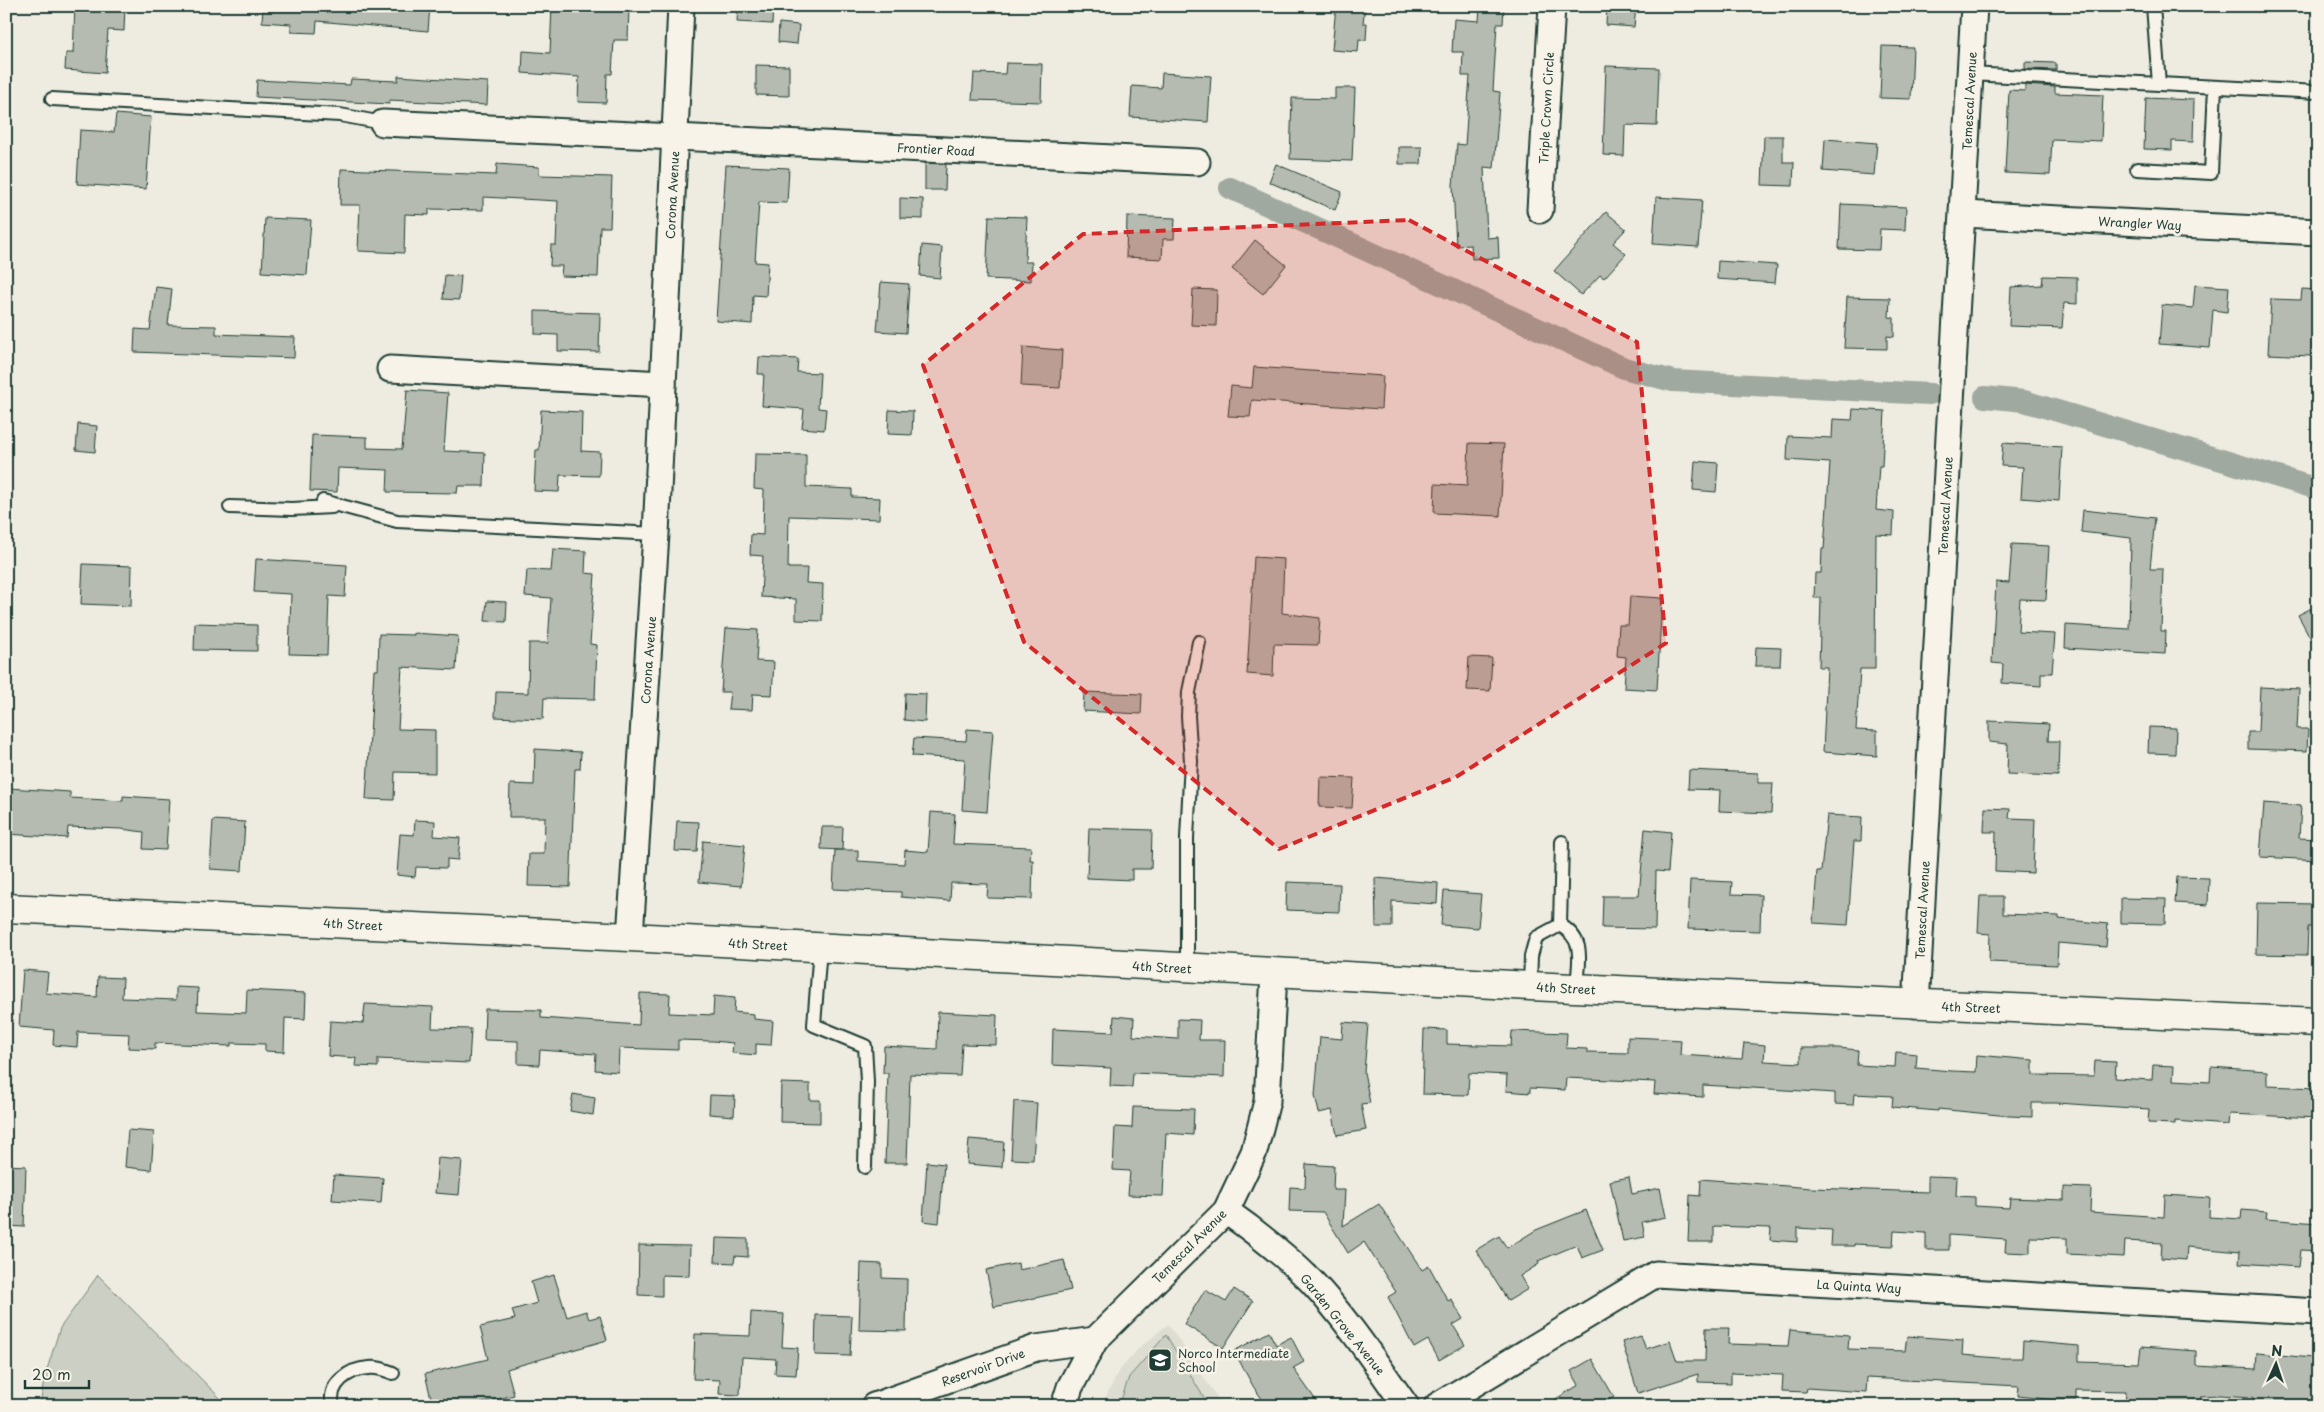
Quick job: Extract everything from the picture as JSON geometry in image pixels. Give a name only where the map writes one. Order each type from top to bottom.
[{"type":"street","name":"Corona Avenue","points":[[630,937],[656,534],[681,6]]},
{"type":"street","name":"Triple Crown Circle","points":[[1540,210],[1552,6]]},
{"type":"street","name":"Temescal Avenue","points":[[1916,1005],[1974,6]]},
{"type":"street","name":"Frontier Road","points":[[383,123],[1197,162]]},
{"type":"street","name":"Wrangler Way","points":[[1963,214],[2318,232]]},
{"type":"street","points":[[390,369],[663,384]]},
{"type":"street","name":"4th Street","points":[[6,908],[630,937],[1274,974],[2318,1022]]},
{"type":"street","name":"Temescal Avenue","points":[[1064,1406],[1070,1387],[1095,1340],[1226,1211],[1254,1152],[1267,1100],[1274,974]]},
{"type":"street","name":"Garden Grove Avenue","points":[[1226,1211],[1266,1239],[1312,1282],[1365,1349],[1406,1406]]},
{"type":"street","name":"La Quinta Way","points":[[1437,1406],[1656,1274],[2318,1312]]},
{"type":"street","name":"Reservoir Drive","points":[[874,1406],[1036,1348],[1095,1340]]},
{"type":"lane","points":[[2153,6],[2159,84]]},
{"type":"lane","points":[[1970,74],[2318,92]]},
{"type":"lane","points":[[2137,169],[2211,174],[2215,87]]},
{"type":"lane","points":[[52,99],[340,115],[383,123]]},
{"type":"lane","points":[[322,501],[397,521],[656,534]]},
{"type":"lane","points":[[230,507],[292,509],[342,507]]},
{"type":"lane","points":[[1187,969],[1187,838],[1191,762],[1188,716],[1189,692],[1199,642]]},
{"type":"lane","points":[[1560,925],[1562,842]]},
{"type":"lane","points":[[1530,986],[1531,956],[1536,938],[1560,925]]},
{"type":"lane","points":[[1560,925],[1573,932],[1579,946],[1577,988]]},
{"type":"lane","points":[[820,948],[814,1024],[864,1046],[867,1081],[865,1167]]},
{"type":"lane","points":[[333,1406],[331,1397],[333,1386],[346,1375],[368,1368],[380,1368],[393,1373]]},
{"type":"highlighted area","points":[[1409,220],[1637,342],[1666,643],[1456,777],[1279,849],[1024,642],[923,365],[1083,234]]},
{"type":"shaded area","points":[[98,1275],[228,1406],[40,1406],[44,1379],[60,1328]]},
{"type":"shaded area","name":"Norco Intermediate School","points":[[1168,1324],[1223,1406],[1101,1406],[1119,1371],[1138,1349]]},
{"type":"shaded area","name":"Norco Intermediate School","points":[[1166,1335],[1209,1406],[1119,1406],[1129,1377]]},
{"type":"building","points":[[75,6],[125,6],[124,31],[108,30],[105,73],[65,70],[66,53],[73,53]]},
{"type":"building","points":[[263,6],[430,6],[428,31],[317,21],[316,33],[291,32],[291,24],[262,22]]},
{"type":"building","points":[[552,6],[629,6],[628,40],[614,40],[612,74],[607,74],[606,103],[578,102],[579,77],[522,73],[523,51],[550,53]]},
{"type":"building","points":[[738,6],[773,6],[772,24],[737,22]]},
{"type":"building","points":[[1336,6],[1365,6],[1363,23],[1367,23],[1366,40],[1359,39],[1358,52],[1332,50]]},
{"type":"building","points":[[1480,6],[1504,6],[1503,24],[1497,24],[1493,91],[1500,92],[1494,168],[1484,167],[1487,238],[1498,237],[1499,258],[1472,259],[1471,245],[1456,246],[1453,185],[1457,144],[1465,145],[1470,76],[1462,76],[1463,52],[1452,52],[1454,19],[1479,21]]},
{"type":"building","points":[[1607,6],[1636,6],[1634,27],[1606,25]]},
{"type":"building","points":[[779,23],[799,25],[797,44],[778,42]]},
{"type":"building","points":[[1882,46],[1913,47],[1911,99],[1880,98]]},
{"type":"building","points":[[2025,62],[2056,63],[2056,70],[2025,69]]},
{"type":"building","points":[[1006,63],[1042,64],[1041,102],[972,100],[974,73],[1005,74]]},
{"type":"building","points":[[756,65],[789,66],[789,96],[756,95]]},
{"type":"building","points":[[1606,66],[1659,68],[1657,126],[1625,125],[1624,156],[1603,155]]},
{"type":"building","points":[[1162,73],[1211,76],[1208,122],[1130,117],[1132,86],[1161,88]]},
{"type":"building","points":[[398,76],[488,82],[487,105],[389,100],[389,104],[256,97],[257,80],[350,85],[351,79],[398,81]]},
{"type":"building","points":[[2025,85],[2055,87],[2055,93],[2103,95],[2101,141],[2052,139],[2050,175],[2005,173],[2009,90],[2025,91]]},
{"type":"building","points":[[1335,88],[1355,88],[1352,161],[1290,159],[1292,98],[1335,99]]},
{"type":"building","points":[[2146,98],[2194,100],[2193,142],[2172,141],[2172,150],[2144,149]]},
{"type":"building","points":[[116,114],[151,117],[146,189],[77,184],[80,130],[114,132]]},
{"type":"building","points":[[1764,136],[1783,136],[1783,162],[1794,162],[1793,186],[1762,185]]},
{"type":"building","points":[[1825,139],[1877,143],[1874,175],[1823,171]]},
{"type":"building","points":[[1399,147],[1422,147],[1421,164],[1399,164]]},
{"type":"building","points":[[925,163],[946,164],[945,190],[925,190]]},
{"type":"building","points":[[497,164],[539,167],[539,175],[612,177],[610,227],[600,227],[598,277],[561,276],[562,266],[550,266],[551,245],[556,245],[558,201],[483,197],[483,210],[429,209],[429,215],[405,214],[404,253],[358,251],[360,205],[340,205],[341,169],[496,175]]},
{"type":"building","points":[[1276,164],[1342,192],[1335,210],[1269,182]]},
{"type":"building","points":[[726,165],[789,168],[787,203],[759,202],[755,262],[768,263],[766,296],[753,295],[752,324],[716,321]]},
{"type":"building","points":[[1656,197],[1702,200],[1698,247],[1653,244]]},
{"type":"building","points":[[900,198],[923,199],[923,219],[900,218]]},
{"type":"building","points":[[1841,204],[1906,207],[1905,230],[1880,229],[1879,250],[1839,249]]},
{"type":"building","points":[[1606,212],[1626,229],[1613,243],[1626,254],[1604,278],[1600,275],[1581,295],[1554,271]]},
{"type":"building","points":[[989,216],[1027,217],[1025,262],[1032,262],[1031,281],[986,279]]},
{"type":"building","points":[[1127,216],[1175,218],[1174,239],[1163,239],[1162,259],[1126,257]]},
{"type":"building","points":[[265,218],[311,220],[307,275],[262,272]]},
{"type":"building","points":[[1255,240],[1286,265],[1263,294],[1232,269]]},
{"type":"building","points":[[922,245],[942,247],[940,278],[920,276]]},
{"type":"building","points":[[1718,261],[1777,265],[1775,283],[1717,279]]},
{"type":"building","points":[[445,275],[461,276],[459,300],[443,299]]},
{"type":"building","points":[[2043,276],[2077,277],[2077,304],[2064,303],[2062,328],[2009,326],[2011,287],[2042,285]]},
{"type":"building","points":[[881,282],[909,284],[906,333],[877,331]]},
{"type":"building","points":[[2195,285],[2229,287],[2227,312],[2213,310],[2210,348],[2159,344],[2162,305],[2193,308]]},
{"type":"building","points":[[156,287],[172,289],[168,325],[216,326],[216,334],[295,337],[294,358],[134,352],[135,329],[150,330]]},
{"type":"building","points":[[1193,289],[1217,290],[1216,326],[1191,325]]},
{"type":"building","points":[[2302,289],[2318,290],[2318,341],[2312,341],[2311,356],[2268,354],[2271,299],[2301,300]]},
{"type":"building","points":[[1847,297],[1890,298],[1889,317],[1894,318],[1894,337],[1887,336],[1887,349],[1844,348]]},
{"type":"building","points":[[535,311],[600,313],[599,352],[558,351],[558,335],[535,334]]},
{"type":"building","points":[[1023,347],[1062,350],[1060,388],[1021,386]]},
{"type":"building","points":[[759,357],[798,359],[797,372],[820,373],[818,408],[826,409],[824,430],[802,428],[804,409],[762,406],[764,374],[758,374]]},
{"type":"building","points":[[1254,367],[1383,376],[1381,409],[1252,400],[1250,417],[1228,416],[1231,386],[1252,388]]},
{"type":"building","points":[[407,390],[448,393],[444,451],[485,453],[484,486],[458,486],[457,493],[387,492],[388,470],[338,468],[337,492],[310,491],[312,435],[367,437],[367,448],[402,449]]},
{"type":"building","points":[[1853,409],[1885,411],[1882,466],[1879,466],[1876,510],[1894,512],[1893,535],[1876,534],[1875,669],[1860,669],[1856,730],[1877,731],[1877,756],[1823,752],[1827,667],[1819,667],[1821,598],[1814,598],[1815,573],[1821,573],[1822,549],[1824,549],[1830,463],[1787,460],[1788,436],[1832,438],[1833,419],[1852,420]]},
{"type":"building","points":[[541,410],[582,412],[581,451],[600,452],[599,476],[560,475],[559,492],[534,491],[536,450],[539,450]]},
{"type":"building","points":[[889,410],[913,411],[912,435],[888,434]]},
{"type":"building","points":[[78,424],[97,426],[95,452],[76,450]]},
{"type":"building","points":[[1469,443],[1504,444],[1500,516],[1434,513],[1435,484],[1467,486]]},
{"type":"building","points":[[2003,443],[2062,447],[2059,501],[2021,498],[2023,467],[2001,466]]},
{"type":"building","points":[[755,454],[806,455],[806,487],[852,489],[852,497],[880,498],[879,519],[789,516],[788,568],[807,568],[806,583],[823,584],[822,621],[796,620],[796,599],[761,597],[763,556],[750,555],[751,534],[763,535],[764,490],[754,489]]},
{"type":"building","points":[[1695,461],[1718,463],[1716,492],[1693,490]]},
{"type":"building","points":[[2083,510],[2155,518],[2150,569],[2163,569],[2161,631],[2166,631],[2165,654],[2065,648],[2066,625],[2129,629],[2131,538],[2081,532]]},
{"type":"building","points":[[2012,544],[2049,546],[2046,600],[2020,599],[2018,632],[2055,634],[2052,673],[2041,673],[2041,686],[2002,683],[2003,664],[1992,663],[1996,582],[2009,583]]},
{"type":"building","points":[[553,549],[586,551],[585,573],[595,574],[590,644],[597,645],[595,699],[544,698],[543,719],[495,717],[496,692],[528,693],[529,643],[548,643],[551,598],[525,596],[527,570],[551,571]]},
{"type":"building","points":[[1254,557],[1284,559],[1282,613],[1320,618],[1318,645],[1274,644],[1273,676],[1247,674]]},
{"type":"building","points":[[256,559],[347,565],[345,597],[329,596],[327,655],[289,654],[291,594],[254,592]]},
{"type":"building","points":[[83,564],[132,566],[131,606],[81,604]]},
{"type":"building","points":[[1630,596],[1662,598],[1657,690],[1624,688],[1626,657],[1617,656],[1619,625],[1628,625]]},
{"type":"building","points":[[487,601],[507,602],[506,622],[485,621]]},
{"type":"building","points":[[2318,605],[2318,652],[2298,615]]},
{"type":"building","points":[[195,623],[257,625],[257,651],[194,650]]},
{"type":"building","points":[[726,628],[758,630],[756,661],[774,662],[772,695],[753,694],[752,710],[728,709],[730,692],[721,692]]},
{"type":"building","points":[[414,633],[458,636],[456,670],[402,667],[398,729],[435,730],[435,773],[395,772],[394,800],[366,799],[374,670],[378,670],[379,634],[414,635]]},
{"type":"building","points":[[1756,647],[1781,648],[1780,666],[1755,666]]},
{"type":"building","points":[[1469,657],[1492,658],[1490,691],[1467,690]]},
{"type":"building","points":[[2260,687],[2299,689],[2297,729],[2308,729],[2307,751],[2248,749],[2248,732],[2258,732]]},
{"type":"building","points":[[1084,692],[1142,694],[1141,714],[1083,711]]},
{"type":"building","points":[[905,693],[926,694],[925,722],[904,720]]},
{"type":"building","points":[[1989,721],[2049,724],[2048,741],[2059,741],[2058,776],[2007,774],[2008,744],[1989,742]]},
{"type":"building","points":[[2149,727],[2176,728],[2175,754],[2148,753]]},
{"type":"building","points":[[967,729],[993,731],[987,812],[962,810],[965,759],[912,756],[914,738],[966,741]]},
{"type":"building","points":[[535,749],[581,752],[580,769],[575,769],[570,887],[528,886],[529,854],[544,854],[545,817],[509,817],[510,784],[534,785]]},
{"type":"building","points":[[1689,770],[1758,773],[1758,783],[1773,783],[1771,813],[1719,811],[1720,790],[1688,789]]},
{"type":"building","points":[[1320,777],[1354,778],[1352,808],[1319,807]]},
{"type":"building","points":[[9,788],[70,792],[70,798],[123,801],[123,796],[169,799],[166,850],[143,849],[144,832],[121,829],[68,827],[67,838],[7,834]]},
{"type":"building","points":[[2264,803],[2301,806],[2299,838],[2318,839],[2318,860],[2260,857]]},
{"type":"building","points":[[1985,808],[2010,809],[2009,818],[2035,819],[2033,873],[1995,871],[1996,832],[1984,832]]},
{"type":"building","points":[[931,812],[955,814],[953,844],[1031,847],[1030,860],[1033,860],[1032,899],[987,898],[988,884],[951,883],[950,901],[901,897],[901,892],[833,889],[835,850],[858,850],[858,861],[904,864],[905,850],[928,852]]},
{"type":"building","points":[[1827,815],[1862,817],[1861,841],[1854,841],[1848,925],[1813,923],[1817,871],[1821,871]]},
{"type":"building","points":[[213,820],[245,822],[242,871],[210,869]]},
{"type":"building","points":[[415,820],[435,821],[434,836],[460,838],[458,860],[447,859],[447,868],[416,867],[415,877],[397,875],[400,834],[414,835]]},
{"type":"building","points":[[677,821],[699,822],[697,852],[675,851]]},
{"type":"building","points":[[822,827],[843,827],[842,850],[821,849]]},
{"type":"building","points":[[1089,828],[1152,830],[1151,869],[1132,869],[1132,880],[1087,878]]},
{"type":"building","points":[[1645,829],[1671,832],[1668,872],[1656,871],[1655,929],[1602,928],[1603,896],[1639,896]]},
{"type":"building","points":[[703,841],[745,845],[741,886],[699,882]]},
{"type":"building","points":[[2177,877],[2209,878],[2208,905],[2175,903]]},
{"type":"building","points":[[1375,878],[1438,883],[1437,904],[1392,901],[1392,927],[1376,927]]},
{"type":"building","points":[[1690,880],[1732,882],[1731,894],[1761,895],[1760,931],[1688,929]]},
{"type":"building","points":[[1287,882],[1340,884],[1339,912],[1286,910]]},
{"type":"building","points":[[1444,891],[1481,894],[1478,928],[1441,925]]},
{"type":"building","points":[[1980,896],[2003,896],[2003,914],[2059,916],[2059,919],[2108,924],[2106,947],[2058,943],[2057,965],[1989,962],[1990,934],[1978,933]]},
{"type":"building","points":[[2121,898],[2166,899],[2165,924],[2121,923]]},
{"type":"building","points":[[2257,903],[2318,904],[2318,927],[2308,927],[2307,955],[2256,954]]},
{"type":"building","points":[[23,970],[48,972],[46,993],[97,997],[98,977],[123,978],[122,998],[176,1000],[176,987],[198,988],[197,1011],[246,1013],[247,990],[306,993],[305,1019],[285,1018],[284,1052],[265,1051],[265,1044],[231,1043],[231,1046],[155,1043],[155,1049],[128,1048],[129,1034],[78,1032],[77,1047],[53,1045],[54,1030],[19,1027]]},
{"type":"building","points":[[640,993],[670,994],[669,1013],[713,1015],[714,996],[735,998],[734,1012],[754,1014],[754,1019],[773,1021],[771,1045],[756,1044],[756,1055],[732,1053],[733,1043],[713,1041],[678,1040],[678,1050],[619,1048],[618,1072],[595,1070],[596,1054],[540,1050],[539,1065],[518,1064],[518,1041],[484,1040],[485,1009],[541,1010],[541,1018],[639,1025]]},
{"type":"building","points":[[365,1004],[433,1007],[432,1028],[471,1029],[469,1063],[378,1059],[378,1067],[355,1066],[356,1058],[328,1056],[330,1021],[363,1023]]},
{"type":"building","points":[[938,1012],[997,1015],[996,1045],[962,1044],[960,1076],[910,1074],[907,1163],[885,1163],[888,1073],[883,1073],[884,1046],[937,1049]]},
{"type":"building","points":[[1114,1016],[1134,1018],[1133,1036],[1178,1039],[1178,1019],[1200,1020],[1199,1040],[1225,1040],[1224,1077],[1133,1073],[1132,1087],[1110,1086],[1111,1068],[1052,1065],[1053,1029],[1113,1032]]},
{"type":"building","points":[[1343,1022],[1368,1024],[1364,1072],[1370,1103],[1361,1104],[1366,1130],[1337,1135],[1332,1110],[1319,1113],[1315,1095],[1320,1037],[1342,1039]]},
{"type":"building","points":[[1424,1029],[1447,1030],[1447,1044],[1511,1046],[1512,1031],[1567,1033],[1566,1048],[1587,1049],[1587,1052],[1628,1053],[1628,1037],[1681,1040],[1680,1055],[1742,1059],[1744,1043],[1765,1045],[1764,1061],[1801,1063],[1801,1048],[1858,1050],[1857,1065],[1895,1067],[1896,1052],[1917,1054],[1916,1068],[1952,1071],[1976,1072],[1977,1055],[2033,1060],[2033,1075],[2094,1076],[2095,1061],[2116,1062],[2115,1078],[2152,1080],[2153,1065],[2174,1066],[2173,1080],[2210,1082],[2211,1067],[2267,1071],[2267,1086],[2318,1088],[2318,1118],[2229,1114],[2228,1125],[2175,1121],[2175,1124],[2148,1123],[2149,1109],[2056,1103],[2032,1103],[2032,1117],[2009,1116],[1938,1109],[1938,1111],[1892,1107],[1893,1096],[1854,1094],[1853,1105],[1835,1104],[1835,1093],[1703,1085],[1703,1097],[1654,1094],[1655,1082],[1566,1078],[1565,1090],[1530,1088],[1530,1093],[1506,1091],[1507,1075],[1469,1073],[1468,1095],[1422,1094]]},
{"type":"building","points":[[781,1083],[810,1084],[810,1100],[820,1100],[820,1123],[780,1122]]},
{"type":"building","points":[[573,1094],[595,1098],[593,1115],[570,1111]]},
{"type":"building","points":[[710,1095],[735,1096],[734,1116],[709,1114]]},
{"type":"building","points":[[1014,1101],[1037,1103],[1033,1160],[1011,1159]]},
{"type":"building","points":[[1133,1107],[1194,1109],[1193,1135],[1166,1133],[1163,1196],[1128,1195],[1130,1171],[1113,1170],[1115,1127],[1132,1128]]},
{"type":"building","points":[[128,1130],[154,1132],[151,1170],[125,1167]]},
{"type":"building","points":[[969,1139],[1004,1142],[1002,1167],[967,1164]]},
{"type":"building","points":[[438,1158],[462,1160],[459,1195],[435,1193]]},
{"type":"building","points":[[927,1162],[944,1164],[939,1223],[923,1221]]},
{"type":"building","points":[[1306,1164],[1334,1166],[1333,1190],[1345,1190],[1343,1226],[1379,1204],[1422,1270],[1429,1266],[1448,1301],[1451,1299],[1463,1319],[1453,1325],[1465,1345],[1439,1360],[1428,1340],[1414,1348],[1388,1297],[1396,1292],[1364,1242],[1348,1253],[1323,1212],[1289,1211],[1290,1187],[1305,1188]]},
{"type":"building","points":[[6,1165],[26,1166],[24,1227],[6,1226]]},
{"type":"building","points":[[334,1175],[383,1178],[381,1203],[332,1200]]},
{"type":"building","points":[[1928,1176],[1957,1177],[1956,1196],[1975,1197],[1975,1206],[2009,1208],[2010,1198],[2064,1200],[2064,1187],[2091,1188],[2090,1212],[2164,1217],[2165,1195],[2210,1198],[2209,1217],[2241,1219],[2242,1210],[2267,1212],[2266,1219],[2318,1223],[2318,1251],[2301,1250],[2299,1267],[2239,1263],[2240,1252],[2187,1247],[2186,1260],[2161,1258],[2162,1243],[2125,1241],[2124,1257],[2067,1254],[2067,1238],[2030,1237],[2030,1253],[2005,1252],[2006,1239],[1949,1235],[1949,1250],[1926,1250],[1926,1233],[1894,1231],[1893,1246],[1854,1244],[1854,1246],[1831,1246],[1832,1230],[1797,1228],[1797,1242],[1770,1240],[1771,1228],[1714,1226],[1714,1242],[1688,1242],[1690,1195],[1700,1196],[1701,1179],[1811,1188],[1928,1192]]},
{"type":"building","points":[[1629,1177],[1632,1194],[1660,1188],[1666,1217],[1642,1222],[1645,1237],[1623,1241],[1610,1181]]},
{"type":"building","points":[[1586,1210],[1603,1250],[1582,1258],[1577,1245],[1538,1261],[1539,1264],[1520,1276],[1528,1289],[1508,1301],[1476,1250],[1499,1236],[1507,1248],[1536,1230]]},
{"type":"building","points":[[716,1238],[748,1239],[748,1257],[735,1256],[734,1263],[715,1262]]},
{"type":"building","points":[[639,1245],[690,1246],[689,1276],[662,1275],[662,1296],[638,1295]]},
{"type":"building","points":[[1064,1260],[1071,1290],[994,1307],[986,1270],[1018,1263],[1019,1270]]},
{"type":"building","points":[[861,1263],[882,1264],[882,1278],[907,1279],[906,1331],[859,1330]]},
{"type":"building","points":[[554,1275],[567,1317],[586,1311],[589,1319],[600,1316],[607,1340],[507,1369],[514,1395],[471,1406],[433,1406],[425,1374],[488,1359],[480,1327],[515,1319],[512,1310],[537,1303],[531,1282]]},
{"type":"building","points":[[1234,1289],[1253,1301],[1223,1348],[1184,1324],[1205,1290],[1226,1302]]},
{"type":"building","points":[[751,1312],[784,1314],[782,1347],[798,1348],[796,1375],[775,1374],[776,1359],[742,1357],[740,1395],[719,1394],[720,1380],[693,1379],[695,1334],[750,1336]]},
{"type":"building","points":[[816,1315],[852,1316],[850,1356],[815,1355]]},
{"type":"building","points":[[1706,1328],[1729,1328],[1728,1344],[1788,1346],[1790,1330],[1849,1335],[1848,1349],[1905,1351],[1907,1336],[1963,1340],[1962,1355],[1998,1358],[2022,1358],[2023,1341],[2079,1346],[2079,1361],[2139,1363],[2141,1347],[2196,1351],[2196,1366],[2256,1369],[2257,1353],[2313,1358],[2313,1373],[2318,1373],[2318,1402],[2275,1401],[2275,1406],[2252,1406],[2253,1397],[2219,1395],[2201,1396],[2200,1406],[2125,1406],[2126,1391],[2076,1390],[2076,1400],[2056,1400],[2018,1396],[2019,1386],[1867,1378],[1866,1392],[1807,1388],[1806,1392],[1782,1391],[1783,1375],[1731,1373],[1731,1383],[1698,1382],[1698,1374],[1638,1393],[1622,1342],[1641,1336],[1646,1349],[1670,1341],[1677,1361],[1705,1361]]},
{"type":"building","points":[[1269,1332],[1276,1345],[1291,1337],[1304,1362],[1293,1368],[1320,1406],[1267,1406],[1253,1386],[1234,1351]]},
{"type":"building","points":[[1592,1359],[1614,1397],[1599,1406],[1544,1406],[1579,1385],[1571,1371]]},
{"type":"waterway","points":[[1230,188],[1624,368],[1673,381],[1930,394]]},
{"type":"waterway","points":[[1985,397],[2024,401],[2318,489]]},
{"type":"place","name":"Norco Intermediate School","points":[[1160,1360]]}]
